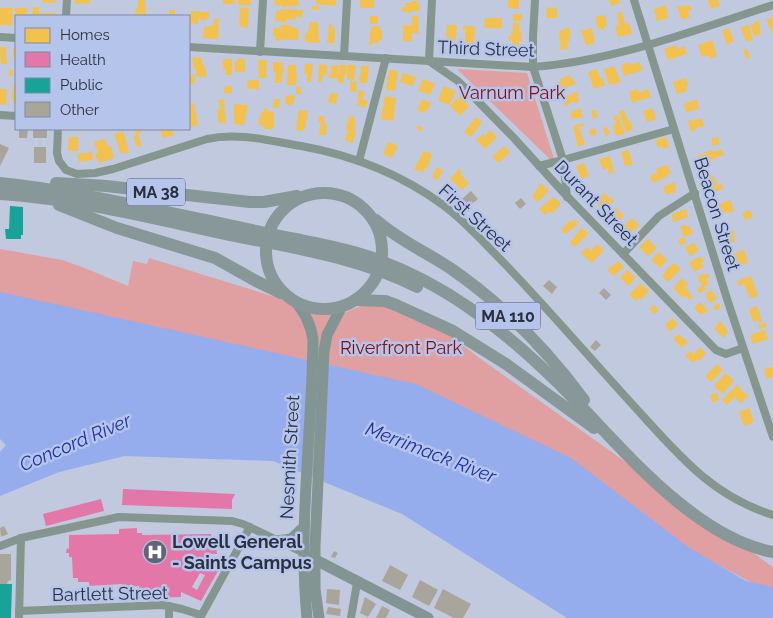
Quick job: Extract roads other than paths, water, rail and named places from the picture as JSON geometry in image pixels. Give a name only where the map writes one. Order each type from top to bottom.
[{"type":"main road","name":"MA 38","points":[[0,187],[63,183],[250,202],[264,202],[309,194]]},
{"type":"main road","name":"MA 38","points":[[0,187],[106,224],[210,256],[291,299]]},
{"type":"main road","points":[[0,187],[42,188],[94,197],[321,245],[370,257],[406,272],[455,298],[498,330],[573,398],[620,448]]},
{"type":"main road","name":"MA 110","points":[[291,299],[279,289],[270,273],[266,256],[267,238],[274,221],[285,207],[309,194],[326,193],[342,196],[357,203],[394,236],[436,260],[464,279],[513,321],[565,376],[620,448]]},
{"type":"main road","points":[[33,197],[92,206],[338,258],[395,277],[445,301],[479,324],[620,448]]},
{"type":"main road","points":[[356,300],[375,280],[381,264],[382,241],[377,226],[369,214]]},
{"type":"main road","points":[[291,299],[308,307],[322,309],[342,306]]},
{"type":"main road","name":"Nesmith Street","points":[[291,299],[310,324],[318,349],[310,503],[315,560],[315,588],[319,618]]},
{"type":"main road","name":"MA 110","points":[[342,306],[356,300],[396,304],[453,331],[506,364],[620,448],[681,503],[716,529],[753,547],[773,552]]},
{"type":"main road","name":"Nesmith Street","points":[[318,349],[342,306]]},
{"type":"main road","name":"Nesmith Street","points":[[307,618],[304,587],[304,527],[310,503]]},
{"type":"main road","points":[[277,541],[291,539],[304,527]]},
{"type":"main road","points":[[304,554],[428,618]]},
{"type":"main road","points":[[315,588],[320,576],[329,572],[338,572]]},
{"type":"street","points":[[66,0],[66,15]]},
{"type":"street","points":[[260,52],[263,0]]},
{"type":"street","points":[[344,56],[347,0]]},
{"type":"street","points":[[429,62],[432,0]]},
{"type":"street","points":[[535,0],[533,67],[563,160],[568,196]]},
{"type":"street","name":"Beacon Street","points":[[634,0],[743,348],[773,437]]},
{"type":"street","name":"Third Street","points":[[190,47],[533,67],[569,62],[648,44],[773,5]]},
{"type":"street","points":[[0,37],[15,38]]},
{"type":"street","points":[[359,162],[386,58]]},
{"type":"street","name":"Durant Street","points":[[429,62],[458,81],[716,350],[726,354],[743,348]]},
{"type":"street","points":[[0,115],[15,116]]},
{"type":"street","points":[[539,166],[674,129]]},
{"type":"street","name":"First Street","points":[[58,130],[57,153],[62,166],[77,174],[95,173],[112,169],[220,136],[276,141],[316,149],[359,162],[405,181],[439,202],[454,214],[521,282],[667,444],[693,470],[725,494],[773,515]]},
{"type":"street","points":[[622,254],[659,216],[695,193]]},
{"type":"street","points":[[0,546],[21,538],[109,519],[129,517],[232,521],[304,554]]},
{"type":"street","points":[[200,616],[250,528]]},
{"type":"street","points":[[19,615],[21,538]]},
{"type":"street","points":[[351,618],[357,583]]},
{"type":"street","points":[[169,606],[169,618]]},
{"type":"street","name":"Bartlett Street","points":[[19,615],[74,614],[169,606],[200,616]]},
{"type":"water","points":[[0,292],[416,384],[571,458],[688,547],[746,581],[773,587],[773,618],[567,618],[402,514],[273,461],[125,456],[59,472],[0,496],[0,452],[6,445],[0,439]]},
{"type":"place","name":"Lowell General - Saints Campus","points":[[155,552]]},
{"type":"park label","name":"Varnum Park","points":[[512,93]]},
{"type":"park label","name":"Riverfront Park","points":[[401,348]]},
{"type":"water label","name":"Concord River","points":[[75,442]]},
{"type":"water label","name":"Merrimack River","points":[[431,452]]}]
